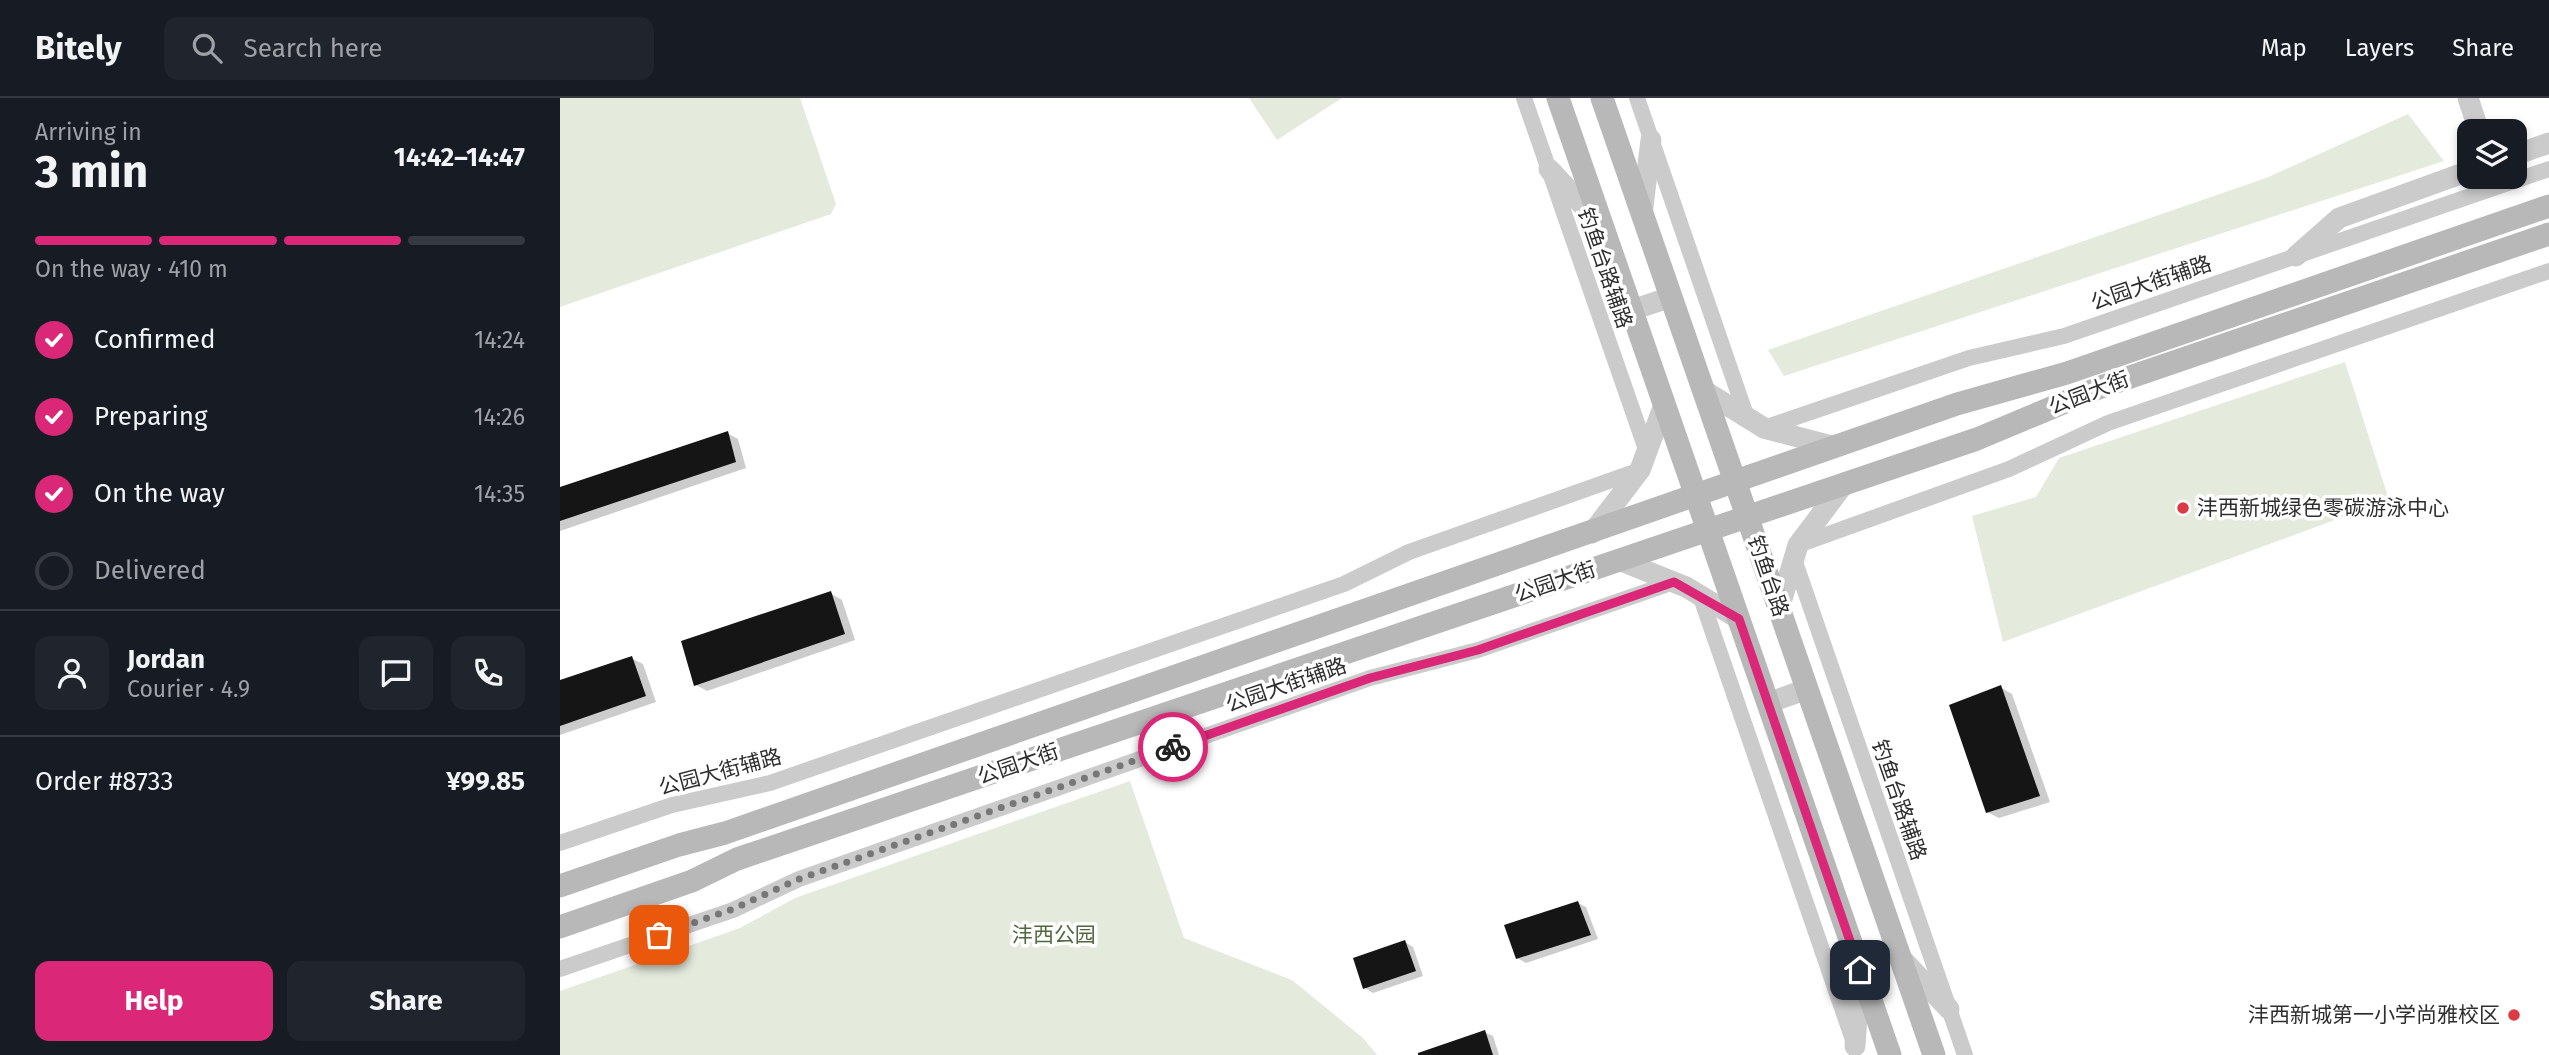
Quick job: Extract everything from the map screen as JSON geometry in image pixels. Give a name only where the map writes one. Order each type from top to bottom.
[{"type":"main road","name":"钓鱼台路","points":[[1558,98],[1890,1055]]},
{"type":"main road","name":"钓鱼台路","points":[[1602,98],[1934,1055]]},
{"type":"main road","name":"公园大街","points":[[560,886],[738,828],[1957,404],[2080,368],[2549,206]]},
{"type":"main road","name":"公园大街","points":[[560,927],[692,881],[737,859],[1976,439],[2101,387],[2549,234]]},
{"type":"street","name":"钓鱼台路辅路","points":[[1524,98],[1644,461]]},
{"type":"street","points":[[1636,98],[1756,423]]},
{"type":"street","points":[[2468,98],[2475,119]]},
{"type":"street","points":[[1642,215],[1651,139]]},
{"type":"street","points":[[2527,151],[2549,143]]},
{"type":"street","points":[[1549,169],[1603,227]]},
{"type":"street","name":"公园大街辅路","points":[[1756,423],[1969,358],[2064,335],[2549,169]]},
{"type":"street","points":[[2296,256],[2339,218],[2457,175]]},
{"type":"street","points":[[1796,552],[2009,469],[2108,423],[2549,271]]},
{"type":"street","points":[[1632,310],[1671,297]]},
{"type":"street","points":[[1703,390],[1756,423],[1835,447]]},
{"type":"street","points":[[1592,533],[1644,461],[1664,405]]},
{"type":"street","name":"公园大街辅路","points":[[560,843],[672,804],[770,783],[1344,584],[1409,552],[1644,461]]},
{"type":"street","points":[[1779,608],[1796,552],[1844,484]]},
{"type":"street","name":"钓鱼台路辅路","points":[[1796,552],[1965,1055]]},
{"type":"street","points":[[1619,560],[1674,582],[1739,619]]},
{"type":"street","name":"公园大街辅路","points":[[560,969],[733,909],[799,879],[1370,678],[1478,650],[1674,582]]},
{"type":"street","points":[[1700,595],[1856,1050]]},
{"type":"street","points":[[1768,703],[1807,689]]},
{"type":"street","points":[[1900,957],[1949,1009]]},
{"type":"street","points":[[1856,1050],[1860,970]]},
{"type":"green space","points":[[560,98],[800,98],[836,204],[831,214],[560,307]]},
{"type":"green space","points":[[1249,98],[1342,98],[1277,140]]},
{"type":"green space","points":[[2408,114],[2444,161],[1784,376],[1768,350],[2266,178]]},
{"type":"green space","name":"沣西新城绿色零碳游泳中心","points":[[2345,362],[2389,500],[2003,642],[1972,516],[2036,497],[2059,458]]},
{"type":"green space","name":"沣西公园","points":[[1130,781],[1184,938],[1292,980],[1363,1038],[1377,1055],[560,1055],[560,991],[740,928],[795,898]]},
{"type":"building","points":[[728,431],[736,462],[560,521],[560,487]]},
{"type":"building","points":[[831,591],[845,634],[694,686],[681,641]]},
{"type":"building","points":[[632,656],[646,696],[560,726],[560,680]]},
{"type":"building","points":[[2001,685],[2040,796],[1986,813],[1949,705]]},
{"type":"building","points":[[1578,901],[1591,935],[1516,959],[1504,925]]},
{"type":"building","points":[[1405,940],[1416,971],[1363,989],[1353,958]]},
{"type":"building","points":[[1485,1030],[1493,1055],[1418,1055],[1418,1053]]},
{"type":"way so far","points":[[659,935],[733,909],[799,879],[1173,747]]},
{"type":"place","name":"沣西新城绿色零碳游泳中心","points":[[2183,508]]},
{"type":"place","name":"沣西新城第一小学尚雅校区","points":[[2514,1015]]},
{"type":"route","points":[[1173,747],[1370,678],[1478,650],[1674,582],[1739,619],[1860,970]]}]
